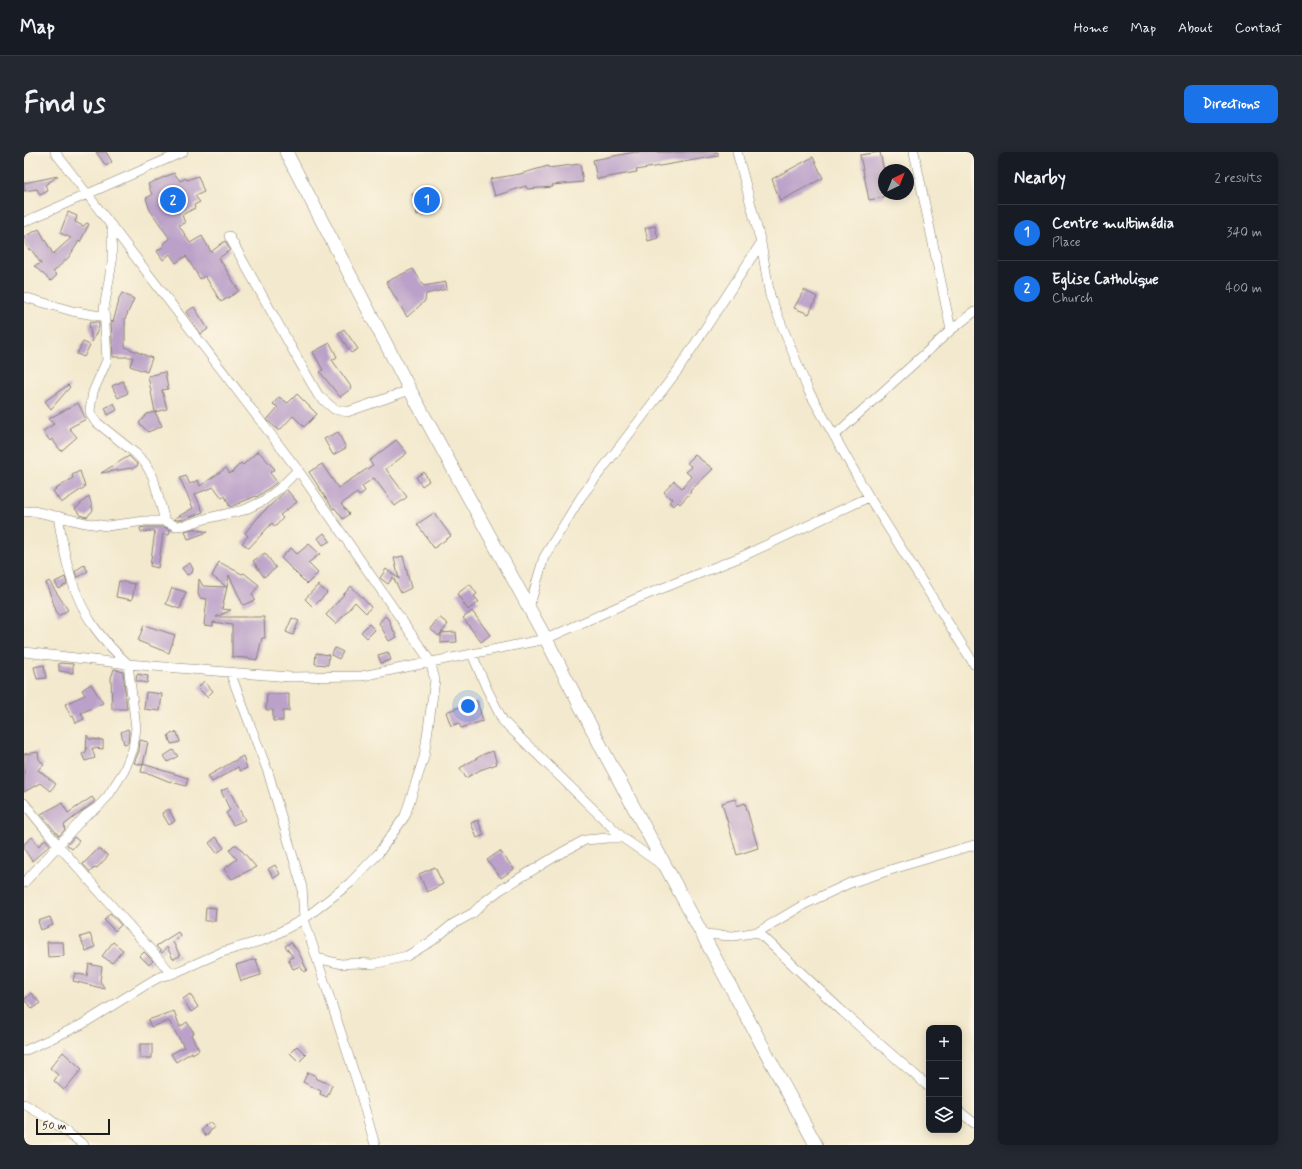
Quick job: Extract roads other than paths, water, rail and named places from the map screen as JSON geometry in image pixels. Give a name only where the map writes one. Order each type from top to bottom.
[{"type":"main road","points":[[286,152],[410,390],[546,639],[665,867],[816,1145]]},
{"type":"street","points":[[24,1051],[81,1025],[162,976],[172,974],[222,952],[267,939],[304,919],[350,883],[378,854],[405,816],[424,757],[435,680],[430,661],[298,470],[55,152]]},
{"type":"street","points":[[24,222],[183,152]]},
{"type":"street","points":[[737,152],[761,243],[770,296],[808,390],[869,497],[974,664]]},
{"type":"street","points":[[914,152],[951,330]]},
{"type":"street","points":[[112,226],[112,262],[104,308],[107,360],[93,392],[90,410],[95,421],[135,453],[145,463],[153,477],[164,521]]},
{"type":"street","points":[[229,236],[318,395],[334,409],[347,412],[410,390]]},
{"type":"street","points":[[529,608],[544,557],[581,498],[678,370],[761,243]]},
{"type":"street","points":[[24,297],[72,311],[105,317]]},
{"type":"street","points":[[834,436],[951,330],[974,312]]},
{"type":"street","points":[[24,512],[33,511],[86,523],[107,526],[145,520],[164,521],[176,526],[186,526],[208,518],[244,510],[263,501],[280,488],[298,470]]},
{"type":"street","points":[[24,652],[128,664],[290,677],[362,676],[430,661],[546,639],[633,600],[743,556],[869,497]]},
{"type":"street","points":[[24,883],[86,815],[98,807],[108,796],[124,770],[133,750],[136,728],[128,664],[112,649],[95,628],[72,583],[61,537],[58,516]]},
{"type":"street","points":[[472,654],[503,721],[622,838],[665,867]]},
{"type":"street","points":[[230,672],[268,772],[302,887],[304,919],[358,1085],[375,1145]]},
{"type":"street","points":[[24,803],[59,846],[172,974]]},
{"type":"street","points":[[317,958],[341,964],[373,964],[407,956],[432,941],[453,924],[473,913],[484,902],[500,890],[585,840],[622,838]]},
{"type":"street","points":[[701,934],[733,936],[758,932],[805,904],[850,883],[974,845]]},
{"type":"street","points":[[758,932],[838,1007],[926,1084]]},
{"type":"street","points":[[24,1104],[48,1118],[84,1145]]},
{"type":"street","points":[[962,1113],[974,1123]]},
{"type":"place","name":"Eglise Catholique","points":[[173,200]]},
{"type":"place","name":"Centre multimédia","points":[[427,200]]}]
